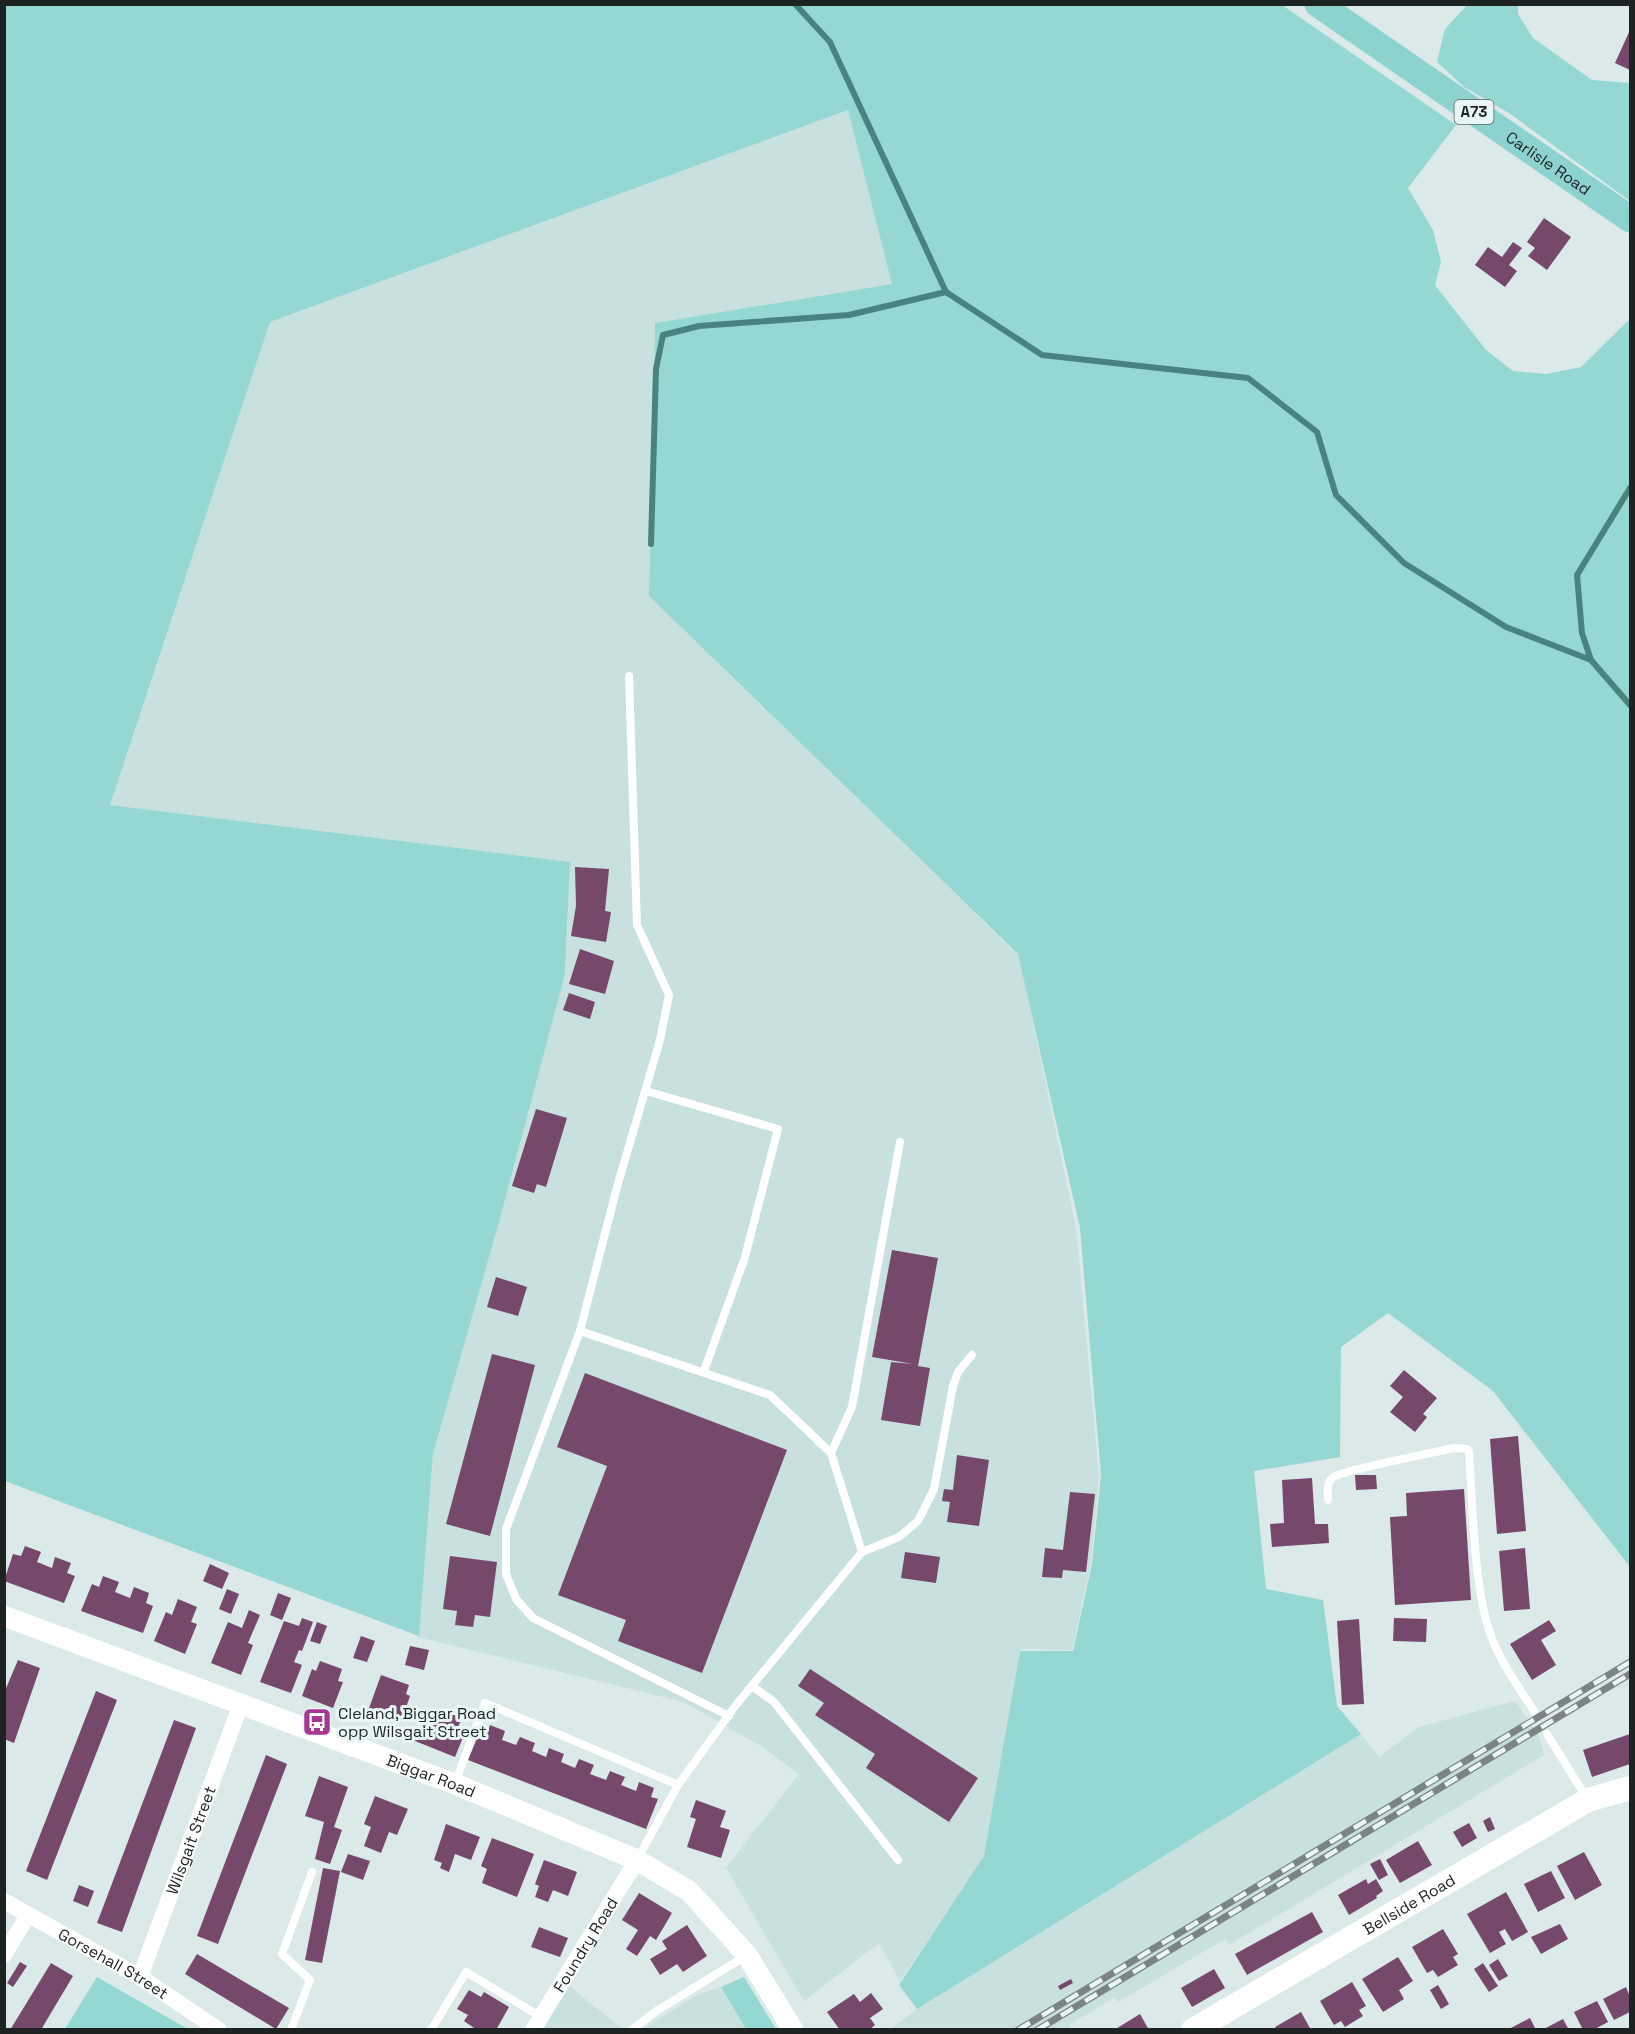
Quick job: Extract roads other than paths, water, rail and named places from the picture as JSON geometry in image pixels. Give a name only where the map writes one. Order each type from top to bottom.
[{"type":"main road","name":"Carlisle Road","points":[[1330,8],[1630,219]]},
{"type":"main road","name":"Bellside Road","points":[[1193,2030],[1588,1800],[1630,1788]]},
{"type":"street","name":"Biggar Road","points":[[4,1616],[455,1784],[637,1860],[689,1891],[747,1955],[793,2030]]},
{"type":"street","name":"Wilsgait Street","points":[[140,1977],[241,1704]]},
{"type":"street","name":"Foundry Road","points":[[537,2023],[637,1860]]},
{"type":"street","name":"Gorsehall Street","points":[[4,1901],[140,1977],[219,2030]]},
{"type":"street","points":[[4,1955],[28,1915]]},
{"type":"lane","points":[[629,675],[636,925],[669,994],[646,1091],[617,1187],[580,1331],[506,1529],[506,1574],[516,1599],[533,1618],[729,1716]]},
{"type":"lane","points":[[646,1091],[778,1129],[745,1257],[704,1371]]},
{"type":"lane","points":[[831,1453],[852,1407],[900,1142]]},
{"type":"lane","points":[[580,1331],[770,1395],[831,1453],[862,1552]]},
{"type":"lane","points":[[637,1860],[678,1785],[752,1686],[862,1552],[880,1547],[899,1537],[918,1521],[934,1489],[953,1386],[958,1372],[972,1355]]},
{"type":"lane","points":[[1328,1500],[1327,1485],[1341,1471],[1377,1467],[1454,1448],[1462,1448],[1469,1452],[1476,1544],[1485,1616],[1495,1648],[1534,1711]]},
{"type":"lane","points":[[752,1686],[774,1702],[898,1860]]},
{"type":"lane","points":[[455,1784],[485,1703],[678,1785]]},
{"type":"lane","points":[[1547,1734],[1588,1800]]},
{"type":"lane","points":[[291,2030],[310,1980],[282,1954],[312,1872]]},
{"type":"lane","points":[[632,2030],[654,2012],[747,1955]]},
{"type":"lane","points":[[431,2030],[466,1972],[537,2023]]},
{"type":"waterway","points":[[795,4],[830,42],[946,292],[1042,355],[1248,378],[1317,432],[1336,495],[1404,563],[1506,627],[1591,660],[1630,705]]},
{"type":"waterway","points":[[651,544],[656,369],[663,335],[699,326],[849,315],[946,292]]},
{"type":"waterway","points":[[1591,660],[1582,633],[1577,575],[1630,488]]},
{"type":"railway","points":[[1018,2030],[1630,1662]]},
{"type":"railway","points":[[1037,2030],[1630,1674]]},
{"type":"place","name":"Cleland, Biggar Road opp Wilsgait Street","points":[[317,1722]]}]
